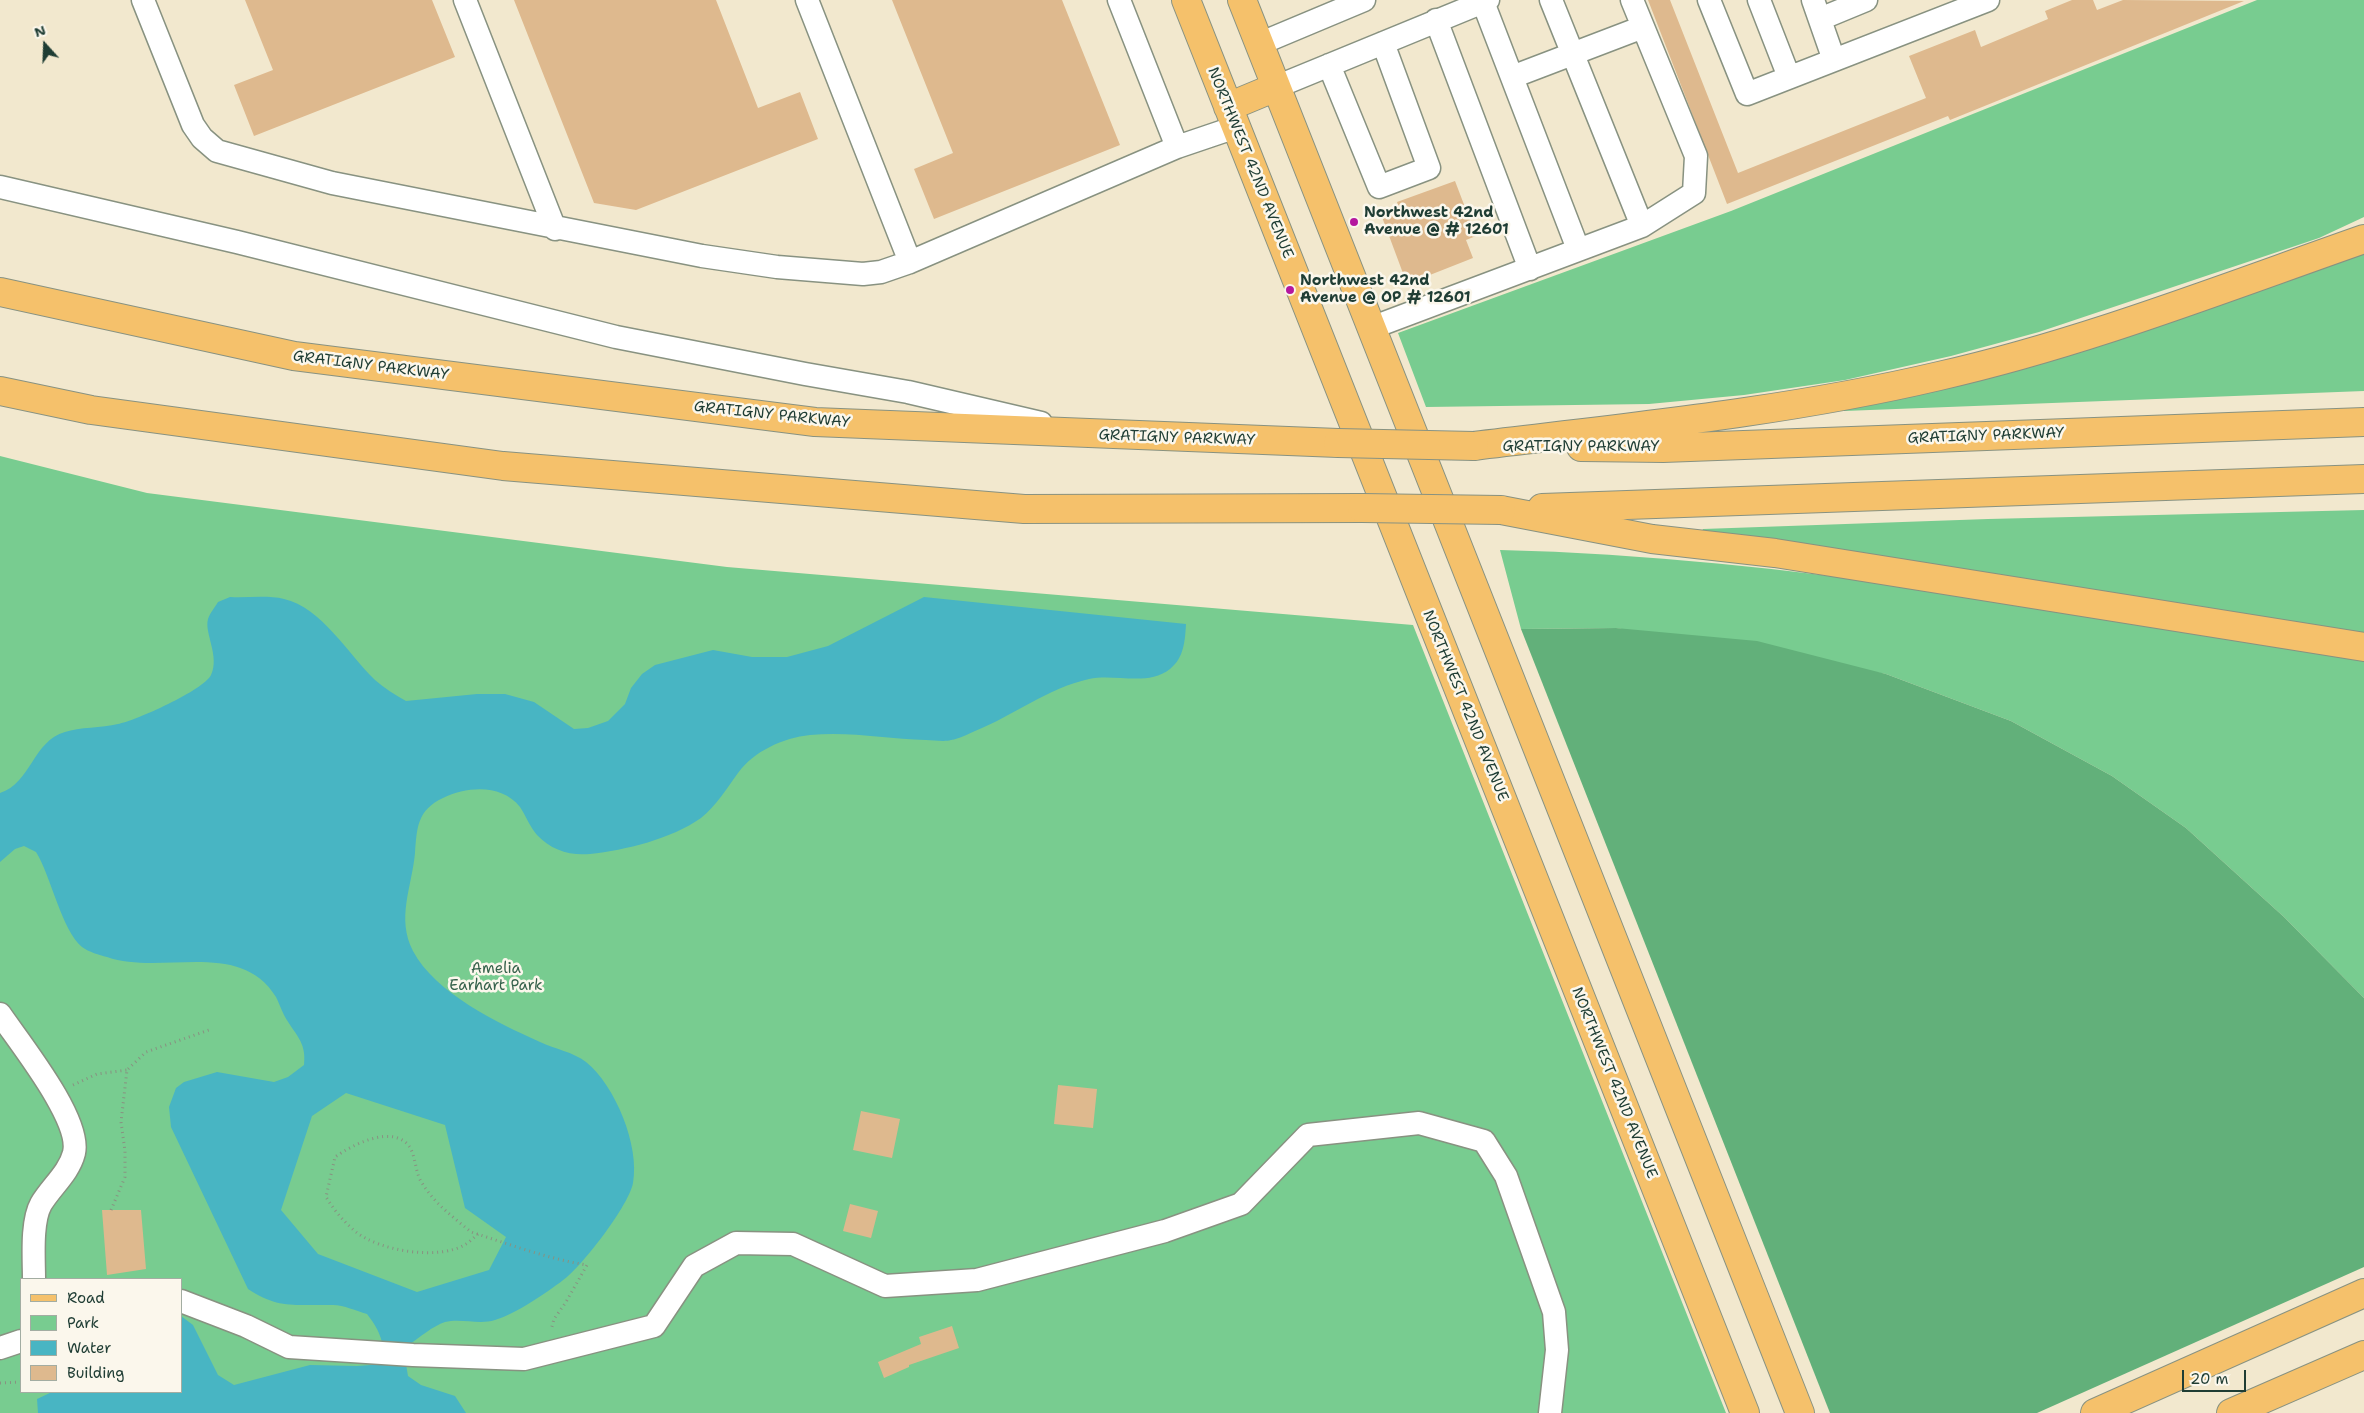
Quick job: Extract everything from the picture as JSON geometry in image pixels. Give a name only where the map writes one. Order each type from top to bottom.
[{"type":"main road","name":"NORTHWEST 42ND AVENUE","points":[[1186,0],[1745,1413]]},
{"type":"main road","points":[[1242,0],[1800,1413]]},
{"type":"main road","points":[[1232,117],[1276,87]]},
{"type":"main road","points":[[1474,446],[1822,402],[1939,376],[2047,349],[2364,239]]},
{"type":"main road","name":"GRATIGNY PARKWAY","points":[[0,292],[294,356],[815,422],[1338,444],[1663,448],[2364,422]]},
{"type":"main road","points":[[0,391],[91,410],[513,467],[1024,509],[1362,508],[1501,510],[1613,504],[2364,479]]},
{"type":"main road","points":[[1501,510],[1652,540],[1775,553],[2364,647]]},
{"type":"main road","points":[[2095,1413],[2364,1293]]},
{"type":"main road","points":[[2231,1413],[2364,1355]]},
{"type":"lane","points":[[143,0],[194,125],[202,138],[218,151],[332,183],[555,229],[702,256],[844,274],[881,272],[910,262],[1177,148],[1232,117]]},
{"type":"lane","points":[[465,0],[555,229]]},
{"type":"lane","points":[[806,0],[910,262]]},
{"type":"lane","points":[[1119,0],[1177,148]]},
{"type":"lane","points":[[1259,44],[1364,0]]},
{"type":"lane","points":[[1551,0],[1642,226]]},
{"type":"lane","points":[[1371,328],[1642,226],[1694,193],[1696,156],[1632,0]]},
{"type":"lane","points":[[1709,0],[1747,94],[1988,0]]},
{"type":"lane","points":[[1759,0],[1790,77]]},
{"type":"lane","points":[[1834,60],[1816,9],[1866,0]]},
{"type":"lane","points":[[1276,87],[1485,1],[1578,250]]},
{"type":"lane","points":[[1436,20],[1530,269]]},
{"type":"lane","points":[[1512,77],[1643,27]]},
{"type":"lane","points":[[1330,65],[1378,187],[1429,168],[1383,43]]},
{"type":"lane","points":[[0,187],[237,242],[616,337],[908,392],[1094,435]]},
{"type":"lane","points":[[0,1014],[56,1096],[72,1126],[74,1152],[62,1176],[40,1205],[35,1230],[34,1278]]},
{"type":"lane","points":[[182,1301],[246,1326],[289,1347],[412,1355],[524,1359],[654,1326],[694,1266],[736,1243],[793,1244],[885,1286],[977,1280],[1165,1231],[1241,1204],[1308,1135],[1419,1123],[1484,1141],[1506,1176],[1554,1312],[1557,1350],[1550,1413]]},
{"type":"lane","points":[[0,1348],[20,1341]]},
{"type":"path","points":[[56,1096],[76,1083],[97,1074],[127,1070],[146,1052],[209,1030]]},
{"type":"path","points":[[111,1210],[125,1177],[122,1122],[127,1070]]},
{"type":"path","points":[[478,1234],[466,1244],[454,1249],[420,1252],[390,1249],[357,1233],[337,1214],[326,1197],[335,1157],[347,1148],[364,1142],[396,1137],[409,1147],[421,1182],[438,1204],[471,1232],[587,1265],[554,1319],[548,1341],[552,1352]]},
{"type":"path","points":[[0,1383],[20,1382]]},
{"type":"green space","points":[[2257,0],[2364,0],[2364,217],[2319,238],[2039,332],[1951,356],[1845,380],[1744,395],[1649,404],[1426,407],[1398,333],[1731,211]]},
{"type":"green space","points":[[2364,248],[2364,391],[1844,411],[1842,404]]},
{"type":"green space","name":"Amelia Earhart Park","points":[[0,456],[147,493],[727,567],[1413,625],[1726,1413],[0,1413]]},
{"type":"green space","points":[[2364,510],[2364,635],[1700,535],[1703,529],[1988,519]]},
{"type":"green space","points":[[1500,550],[1609,555],[1826,575],[2041,606],[2364,658],[2364,998],[2284,917],[2186,828],[2112,776],[2011,721],[1886,674],[1616,628],[1521,629]]},
{"type":"green space","points":[[1616,628],[1757,641],[1886,674],[2011,721],[2112,776],[2186,828],[2284,917],[2364,998],[2364,1267],[2037,1413],[1830,1413],[1521,629]]},
{"type":"water","points":[[230,597],[284,599],[297,604],[322,622],[375,680],[406,701],[477,694],[505,694],[534,702],[574,729],[588,728],[608,721],[625,704],[631,688],[642,674],[655,665],[713,650],[752,657],[787,657],[828,646],[924,597],[1186,624],[1184,643],[1178,660],[1175,665],[1161,674],[1141,678],[1089,679],[1074,683],[1045,695],[989,725],[957,739],[942,741],[825,734],[790,739],[770,747],[752,758],[701,818],[662,838],[618,850],[575,854],[561,851],[548,845],[532,829],[520,807],[513,800],[504,794],[494,791],[484,789],[463,791],[434,803],[423,814],[418,828],[405,914],[408,939],[413,951],[436,980],[469,1005],[506,1026],[540,1042],[570,1053],[586,1062],[597,1072],[607,1085],[623,1117],[633,1152],[633,1183],[624,1205],[595,1246],[575,1270],[532,1302],[495,1320],[483,1322],[445,1322],[431,1329],[410,1344],[406,1364],[408,1376],[421,1385],[455,1396],[466,1413],[38,1413],[37,1399],[50,1393],[182,1393],[182,1317],[193,1325],[218,1375],[234,1385],[310,1365],[371,1365],[381,1361],[383,1354],[380,1336],[367,1314],[337,1305],[289,1305],[279,1303],[259,1296],[248,1289],[171,1127],[169,1107],[176,1088],[184,1082],[217,1072],[274,1082],[288,1077],[304,1065],[302,1044],[284,1015],[276,997],[261,979],[242,969],[221,963],[128,962],[94,953],[82,947],[68,929],[36,852],[24,846],[15,849],[0,862],[0,793],[19,781],[46,744],[54,737],[71,730],[127,722],[168,704],[196,689],[206,681],[211,675],[214,660],[207,625],[211,612],[218,602]],"holes":[[[346,1093],[445,1125],[465,1208],[506,1237],[489,1270],[417,1292],[318,1254],[281,1210],[312,1116]]]},
{"type":"building","points":[[245,0],[432,0],[455,57],[254,136],[234,85],[273,70]]},
{"type":"building","points":[[514,0],[716,0],[758,108],[800,92],[818,139],[636,210],[594,203]]},
{"type":"building","points":[[892,0],[1062,0],[1120,145],[934,219],[914,169],[953,153]]},
{"type":"building","points":[[1648,0],[1670,0],[1738,173],[1926,98],[1909,56],[1975,30],[1981,47],[2048,19],[2045,11],[2072,0],[2093,0],[2097,10],[2123,0],[2244,1],[1950,120],[1948,116],[1727,204]]},
{"type":"building","points":[[1455,181],[1476,236],[1466,240],[1473,258],[1407,284],[1382,217],[1400,210],[1397,202]]},
{"type":"building","points":[[1058,1085],[1097,1089],[1093,1128],[1054,1124]]},
{"type":"building","points":[[861,1111],[900,1119],[892,1158],[853,1150]]},
{"type":"building","points":[[850,1204],[878,1211],[871,1238],[843,1231]]},
{"type":"building","points":[[102,1210],[141,1210],[146,1269],[107,1275]]},
{"type":"building","points":[[952,1326],[959,1348],[909,1365],[909,1367],[884,1378],[878,1362],[921,1344],[919,1337]]},
{"type":"place","name":"Northwest 42nd Avenue @ # 12601","points":[[1354,222]]},
{"type":"place","name":"Northwest 42nd Avenue @ OP # 12601","points":[[1290,290]]}]
